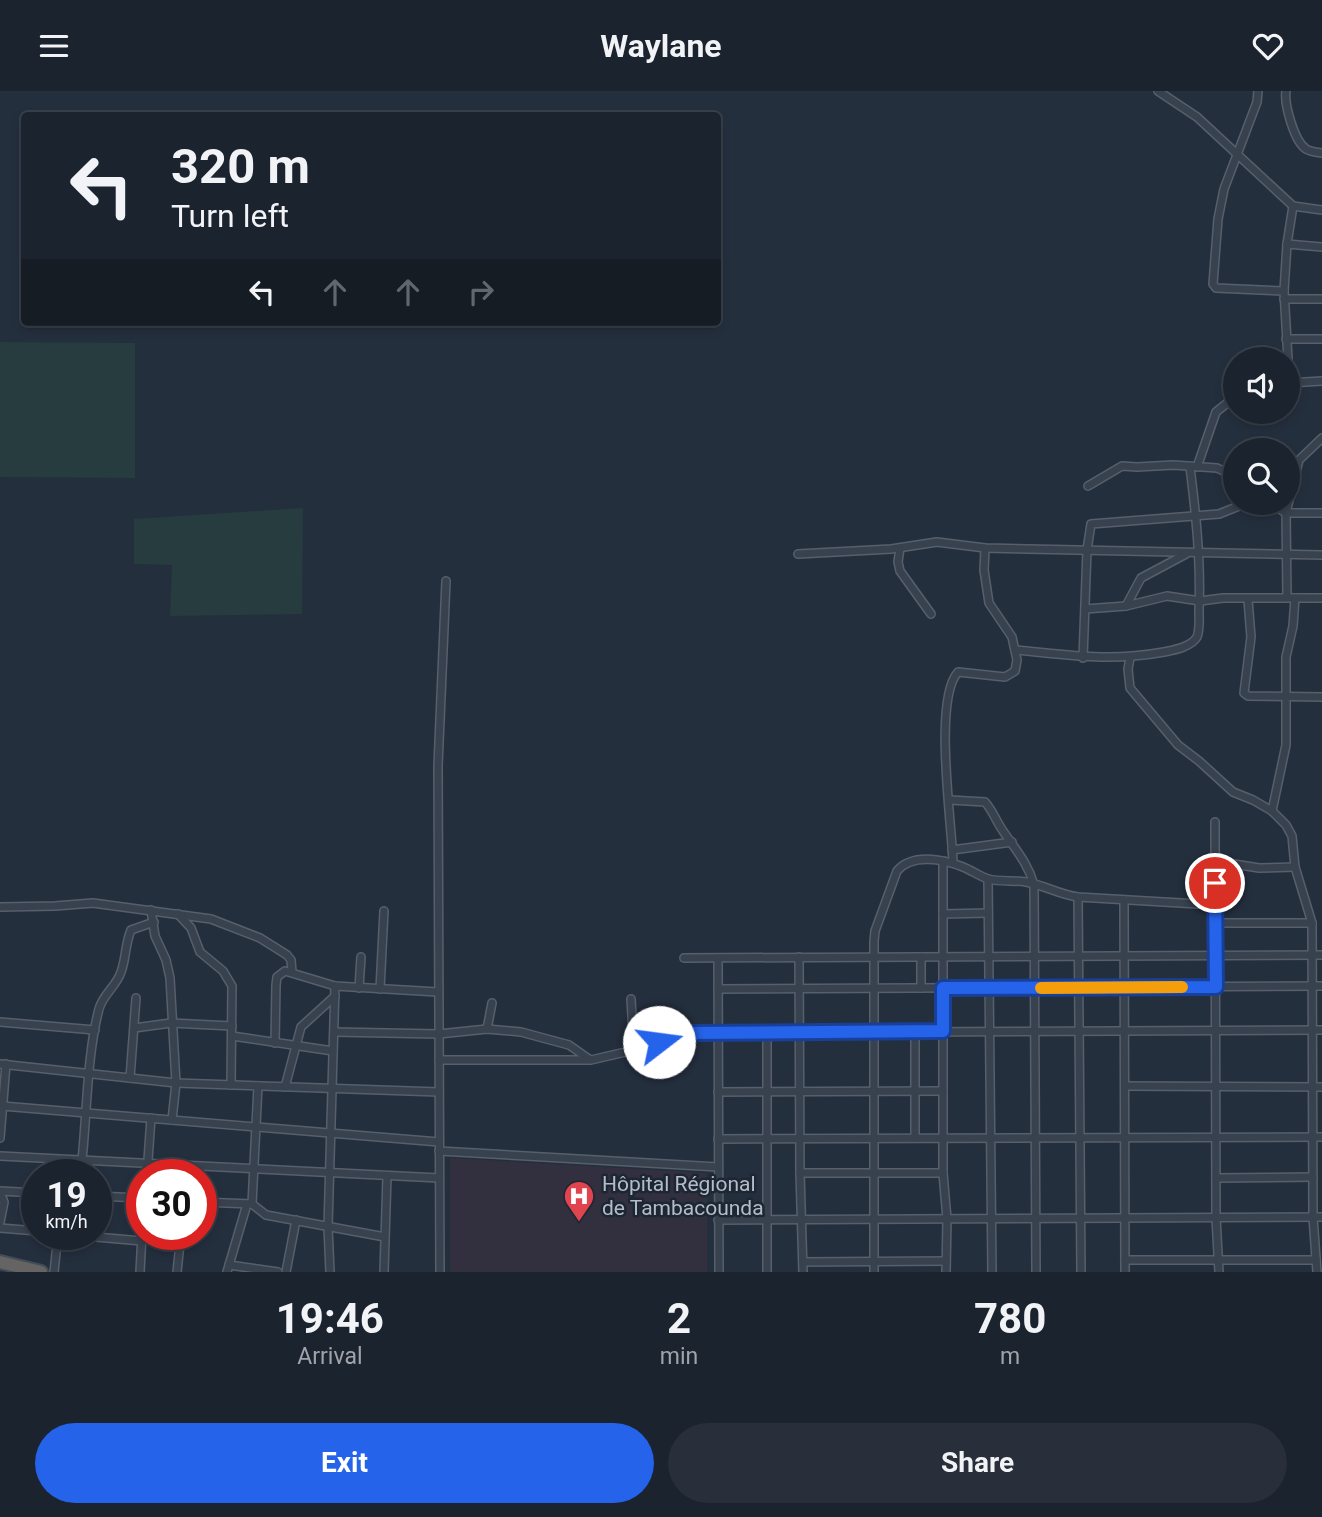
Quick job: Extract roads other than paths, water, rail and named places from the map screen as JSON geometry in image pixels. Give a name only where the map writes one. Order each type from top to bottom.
[{"type":"highway","points":[[0,1262],[41,1272]]},
{"type":"street","points":[[1158,91],[1197,117],[1293,206],[1322,209]]},
{"type":"street","points":[[1258,91],[1257,102],[1220,203],[1213,284],[1216,288],[1322,299]]},
{"type":"street","points":[[1286,91],[1289,116],[1302,145],[1313,152],[1322,153]]},
{"type":"street","points":[[1287,347],[1284,295],[1287,244],[1293,206]]},
{"type":"street","points":[[1287,244],[1322,247]]},
{"type":"street","points":[[1286,339],[1322,339]]},
{"type":"street","points":[[1300,382],[1322,381]]},
{"type":"street","points":[[1016,650],[1083,657],[1130,658],[1177,650],[1191,643],[1197,636],[1200,601],[1199,554],[1193,467],[1216,412],[1223,406]]},
{"type":"street","points":[[1300,459],[1322,438]]},
{"type":"street","points":[[1088,485],[1122,466],[1173,465],[1223,469]]},
{"type":"street","points":[[1083,657],[1087,550],[1091,524],[1223,512]]},
{"type":"street","points":[[1300,513],[1322,513]]},
{"type":"street","points":[[1272,811],[1286,745],[1286,657],[1293,626],[1286,556],[1286,515]]},
{"type":"street","points":[[799,554],[900,548],[937,542],[985,548],[1322,555]]},
{"type":"street","points":[[900,548],[900,572],[931,614]]},
{"type":"street","points":[[953,863],[946,717],[952,681],[958,672],[1005,677],[1015,671],[1016,650],[1006,625],[989,603],[984,570],[985,548]]},
{"type":"street","points":[[1126,606],[1141,577],[1186,553]]},
{"type":"street","points":[[440,1272],[438,766],[446,581]]},
{"type":"street","points":[[1085,609],[1126,606],[1167,596],[1200,601],[1223,598],[1322,598]]},
{"type":"street","points":[[1248,600],[1251,637],[1244,693],[1248,696],[1286,698],[1322,697]]},
{"type":"street","points":[[1130,658],[1130,688],[1178,745],[1233,792],[1272,811],[1290,831],[1295,867],[1312,923],[1313,1177],[1318,1217],[1317,1272]]},
{"type":"street","points":[[950,800],[985,802],[1027,863],[1034,885],[1036,1272]]},
{"type":"street","points":[[1215,822],[1216,1218],[1219,1272]]},
{"type":"street","points":[[952,850],[1012,842]]},
{"type":"street","points":[[874,1272],[873,957],[875,930],[897,871],[912,859],[943,861],[988,879],[1034,885],[1060,895],[1215,905]]},
{"type":"street","points":[[943,861],[943,1173],[947,1219],[947,1272]]},
{"type":"street","points":[[1215,861],[1259,868],[1295,867]]},
{"type":"street","points":[[988,879],[992,1272]]},
{"type":"street","points":[[1078,897],[1081,1272]]},
{"type":"street","points":[[1124,900],[1125,1272]]},
{"type":"street","points":[[0,907],[93,903],[211,919],[260,938],[291,958],[292,972]]},
{"type":"street","points":[[151,910],[155,936],[169,969],[176,1083],[172,1120]]},
{"type":"street","points":[[380,989],[384,911]]},
{"type":"street","points":[[177,913],[191,928],[200,952],[223,971],[229,981],[233,994],[231,1085]]},
{"type":"street","points":[[943,913],[988,913]]},
{"type":"street","points":[[82,1159],[95,1030],[101,1003],[105,995],[113,989],[122,971],[131,930],[154,922]]},
{"type":"street","points":[[1215,923],[1312,923]]},
{"type":"street","points":[[684,958],[1322,955]]},
{"type":"street","points":[[359,988],[361,957]]},
{"type":"street","points":[[799,957],[803,1272]]},
{"type":"street","points":[[921,957],[921,988]]},
{"type":"street","points":[[718,958],[719,1272]]},
{"type":"street","points":[[275,1043],[278,977],[285,971],[335,986],[438,992]]},
{"type":"street","points":[[330,1272],[328,1227],[335,986]]},
{"type":"street","points":[[718,989],[1322,986]]},
{"type":"street","points":[[285,1087],[301,1027],[335,996]]},
{"type":"street","points":[[130,1078],[136,998]]},
{"type":"street","points":[[631,999],[634,1050]]},
{"type":"street","points":[[487,1029],[492,1003]]},
{"type":"street","points":[[0,1022],[95,1030]]},
{"type":"street","points":[[134,1028],[171,1023],[232,1026]]},
{"type":"street","points":[[334,1033],[439,1034],[487,1029],[521,1032],[569,1045],[591,1061]]},
{"type":"street","points":[[439,1060],[591,1061],[685,1033],[1322,1030]]},
{"type":"street","points":[[915,1032],[915,1138]]},
{"type":"street","points":[[767,1033],[767,1272]]},
{"type":"street","points":[[232,1036],[333,1051]]},
{"type":"street","points":[[0,1138],[3,1064],[176,1083],[439,1092]]},
{"type":"street","points":[[258,1086],[254,1169],[249,1204],[228,1268],[278,1272]]},
{"type":"street","points":[[1125,1086],[1322,1087]]},
{"type":"street","points":[[718,1092],[943,1091]]},
{"type":"street","points":[[2,1106],[439,1142]]},
{"type":"street","points":[[147,1159],[151,1118]]},
{"type":"street","points":[[718,1139],[1322,1137]]},
{"type":"street","points":[[439,1151],[718,1167]]},
{"type":"street","points":[[0,1156],[62,1159]]},
{"type":"street","points":[[217,1167],[439,1178]]},
{"type":"street","points":[[800,1173],[943,1173]]},
{"type":"street","points":[[384,1272],[387,1176]]},
{"type":"street","points":[[1216,1178],[1313,1177]]},
{"type":"street","points":[[0,1219],[4,1202],[0,1191],[21,1192]]},
{"type":"street","points":[[217,1203],[249,1204],[267,1215],[385,1237]]},
{"type":"street","points":[[718,1220],[1318,1217]]},
{"type":"street","points":[[286,1272],[296,1220]]},
{"type":"street","points":[[0,1228],[21,1230]]},
{"type":"street","points":[[54,1272],[57,1250]]},
{"type":"street","points":[[139,1272],[141,1250]]},
{"type":"street","points":[[177,1272],[179,1250]]},
{"type":"street","points":[[1125,1260],[1316,1260]]},
{"type":"street","points":[[803,1262],[946,1261]]},
{"type":"place","name":"Hôpital Régional de Tambacounda","points":[[579,1223]]}]
